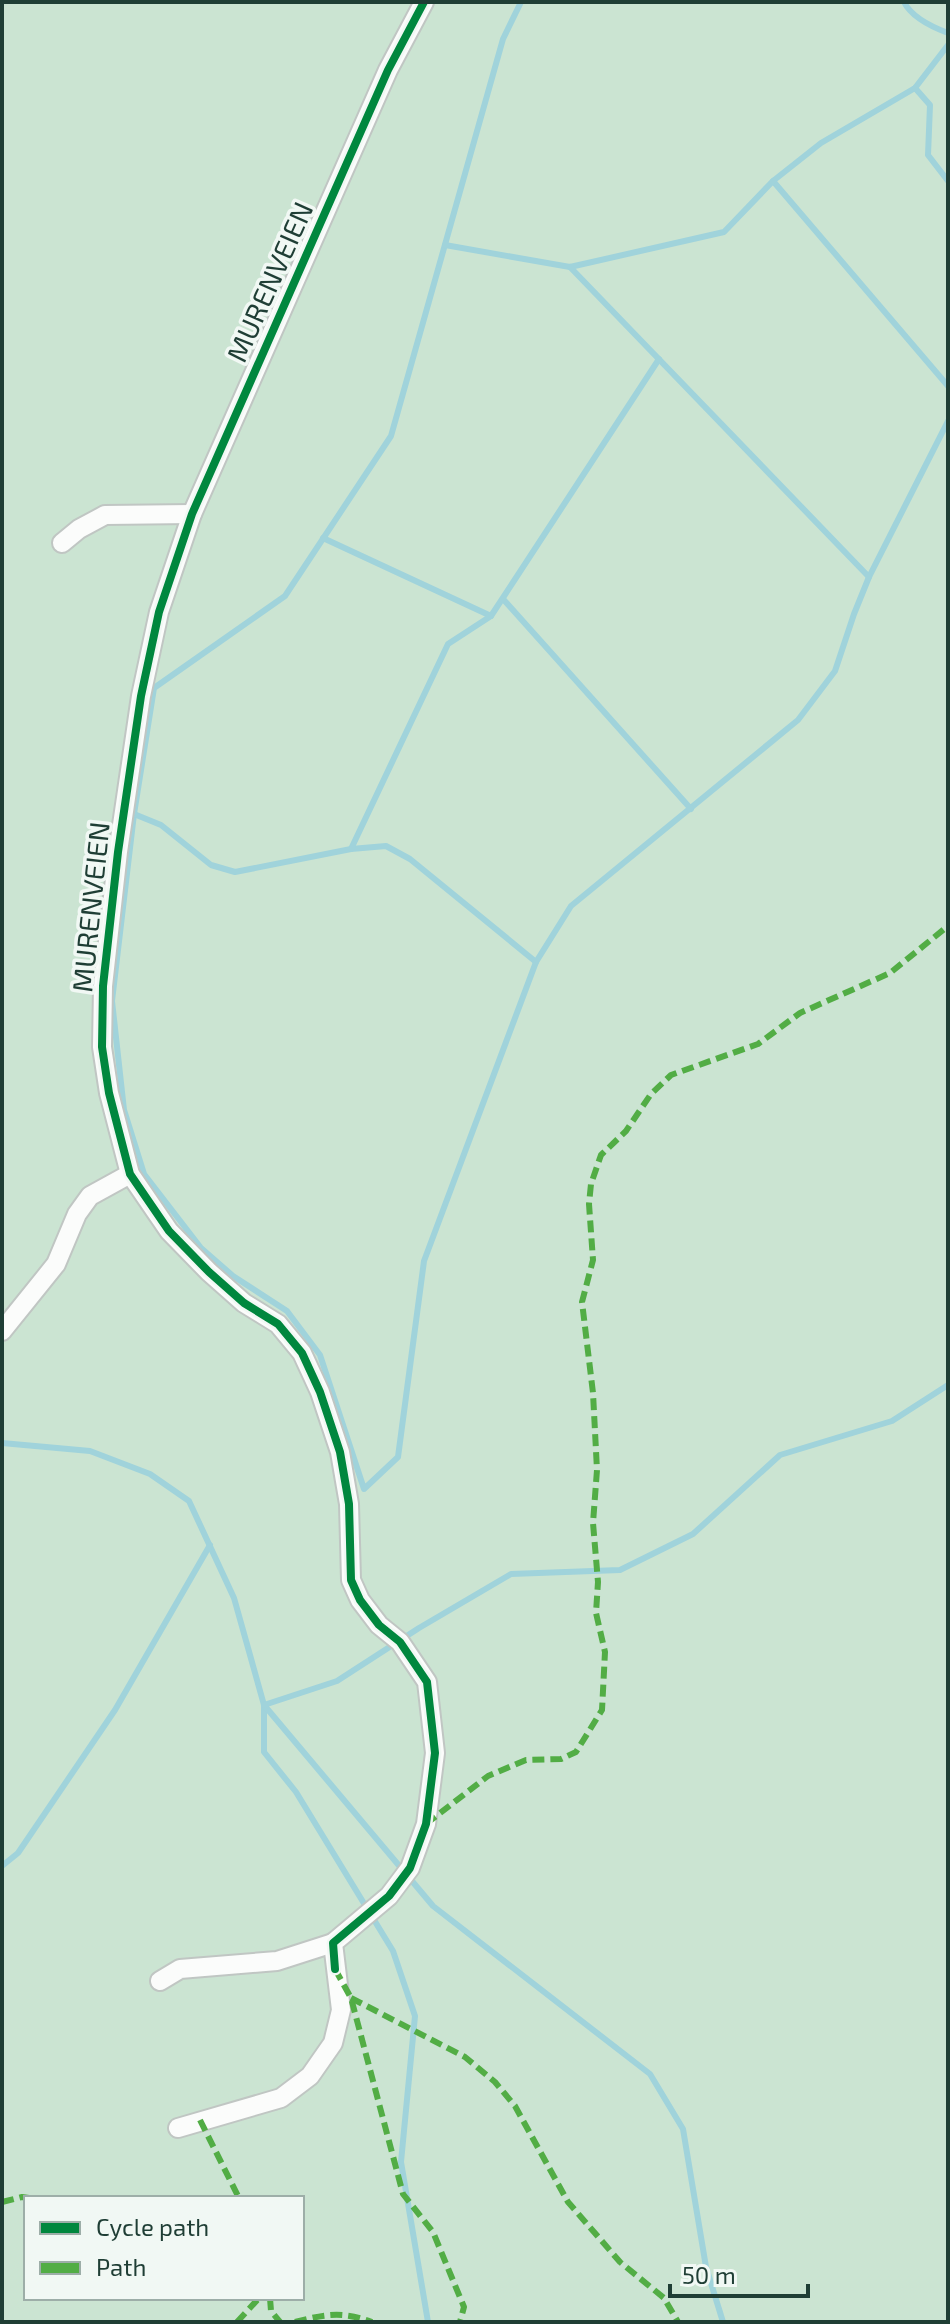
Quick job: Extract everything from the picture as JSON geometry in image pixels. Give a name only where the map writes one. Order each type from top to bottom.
[{"type":"street","name":"MURENVEIEN","points":[[333,1943],[389,1896],[410,1868],[426,1824],[435,1753],[427,1682],[400,1642],[379,1625],[360,1600],[351,1580],[349,1504],[340,1452],[320,1392],[302,1353],[278,1324],[244,1303],[169,1231],[130,1174],[109,1093],[102,1047],[103,986],[118,852],[141,696],[159,612],[192,514],[388,70],[424,2]]},
{"type":"street","points":[[62,543],[79,529],[105,515],[192,514]]},
{"type":"street","points":[[2,1331],[56,1264],[77,1214],[90,1196],[130,1174]]},
{"type":"street","points":[[160,1981],[180,1969],[277,1961],[333,1943],[341,2010],[333,2043],[310,2076],[281,2098],[178,2128]]},
{"type":"green space","points":[[2,2],[948,2],[948,2322],[2,2322]]},
{"type":"waterway","points":[[521,2],[503,39],[391,436],[285,596],[154,688],[134,814],[112,1001],[124,1110],[144,1174],[201,1248],[233,1276],[287,1311],[320,1355],[364,1489],[398,1457],[424,1261],[536,962],[571,906],[798,720],[835,671],[869,577],[948,421]]},
{"type":"waterway","points":[[904,2],[917,17],[948,33]]},
{"type":"waterway","points":[[445,245],[570,267],[724,232],[773,181],[821,143],[915,88],[948,45]]},
{"type":"waterway","points":[[915,88],[930,105],[928,155],[948,181]]},
{"type":"waterway","points":[[773,181],[948,386]]},
{"type":"waterway","points":[[570,267],[869,577]]},
{"type":"waterway","points":[[351,849],[448,644],[491,616],[659,359]]},
{"type":"waterway","points":[[323,538],[491,616]]},
{"type":"waterway","points":[[503,599],[691,809]]},
{"type":"waterway","points":[[134,814],[161,825],[211,865],[235,872],[351,849],[386,846],[410,859],[536,962]]},
{"type":"waterway","points":[[264,1705],[337,1681],[511,1574],[620,1570],[693,1534],[780,1455],[892,1421],[948,1385]]},
{"type":"waterway","points":[[2,1443],[90,1451],[150,1474],[189,1501],[234,1598],[264,1705],[264,1752],[296,1792],[393,1951],[415,2016],[401,2162],[428,2322]]},
{"type":"waterway","points":[[2,1866],[18,1853],[115,1710],[210,1545]]},
{"type":"waterway","points":[[264,1705],[433,1906],[650,2074],[683,2129],[706,2267],[723,2322]]},
{"type":"marked path","points":[[426,1824],[488,1776],[526,1760],[561,1759],[576,1752],[602,1710],[605,1652],[596,1613],[598,1582],[593,1523],[597,1470],[593,1393],[582,1302],[593,1260],[589,1204],[591,1184],[601,1155],[626,1131],[651,1094],[671,1075],[758,1044],[800,1013],[890,973],[948,926]]},
{"type":"marked path","points":[[335,1969],[351,1998],[403,2194],[433,2232],[464,2307],[460,2322]]},
{"type":"marked path","points":[[351,1998],[465,2057],[495,2082],[515,2106],[568,2202],[620,2262],[664,2298],[678,2322]]},
{"type":"marked path","points":[[200,2120],[238,2196]]},
{"type":"marked path","points":[[2,2202],[24,2197]]},
{"type":"marked path","points":[[237,2322],[257,2300]]},
{"type":"marked path","points":[[270,2300],[271,2311],[280,2322]]},
{"type":"marked path","points":[[295,2322],[334,2315],[372,2322]]},
{"type":"cycle path","points":[[335,1969],[333,1943],[389,1896],[410,1868],[426,1824],[435,1753],[427,1682],[400,1642],[379,1625],[360,1600],[351,1580],[349,1504],[340,1452],[320,1392],[302,1353],[278,1324],[244,1303],[169,1231],[130,1174],[109,1093],[102,1047],[103,986],[118,852],[141,696],[159,612],[192,514],[388,70],[424,2]]}]
